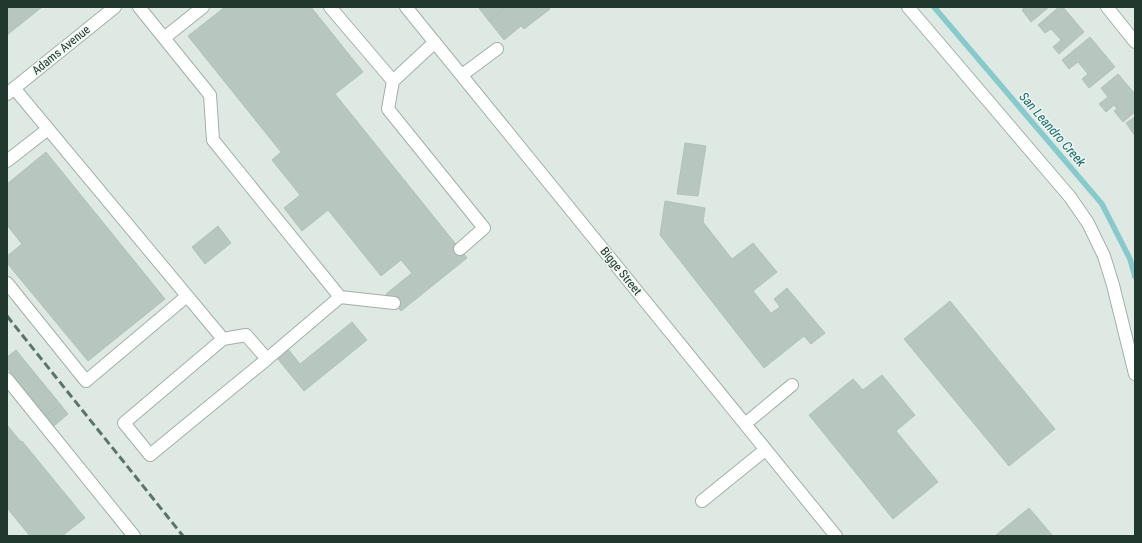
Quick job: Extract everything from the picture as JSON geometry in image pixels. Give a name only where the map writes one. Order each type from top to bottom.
[{"type":"street","points":[[139,7],[210,95],[213,140],[340,297],[394,303]]},
{"type":"street","points":[[164,38],[203,7]]},
{"type":"street","points":[[330,7],[393,81]]},
{"type":"street","name":"Bigge Street","points":[[406,7],[836,536]]},
{"type":"street","points":[[908,7],[1070,197],[1088,223],[1104,256],[1135,374]]},
{"type":"street","points":[[1107,7],[1135,42]]},
{"type":"street","name":"Adams Avenue","points":[[11,91],[110,8]]},
{"type":"street","points":[[435,42],[393,81],[388,109],[484,228],[460,248]]},
{"type":"street","points":[[462,75],[497,49]]},
{"type":"street","points":[[11,91],[48,129],[223,339]]},
{"type":"street","points":[[7,161],[48,129]]},
{"type":"street","points":[[7,283],[86,381],[187,296]]},
{"type":"street","points":[[267,359],[246,335],[223,339],[124,423],[150,456],[267,359],[340,297]]},
{"type":"street","points":[[8,383],[134,536]]},
{"type":"street","points":[[745,424],[792,385]]},
{"type":"street","points":[[702,501],[765,450]]},
{"type":"building","points":[[7,7],[42,7],[7,35]]},
{"type":"building","points":[[225,7],[311,7],[363,72],[335,94],[467,258],[401,311],[386,294],[412,273],[401,260],[381,276],[328,210],[302,231],[284,208],[300,195],[272,160],[281,152],[188,36]]},
{"type":"building","points":[[478,7],[506,7],[489,21]]},
{"type":"building","points":[[506,7],[548,7],[550,9],[524,29],[521,26],[504,40],[489,21]]},
{"type":"building","points":[[1025,7],[1049,7],[1031,22],[1022,10]]},
{"type":"building","points":[[1059,7],[1063,7],[1084,32],[1059,54],[1053,47],[1061,40],[1051,29],[1045,33],[1038,25]]},
{"type":"building","points":[[1090,37],[1115,67],[1089,88],[1082,79],[1088,74],[1078,62],[1069,69],[1062,60]]},
{"type":"building","points":[[1118,74],[1135,94],[1135,112],[1123,122],[1114,111],[1117,109],[1114,105],[1106,112],[1099,104],[1108,97],[1101,88]]},
{"type":"building","points":[[1135,117],[1135,136],[1126,123]]},
{"type":"building","points":[[685,143],[706,146],[698,196],[677,194]]},
{"type":"building","points":[[46,152],[165,299],[88,361],[7,263],[7,256],[22,244],[7,225],[7,184]]},
{"type":"building","points":[[665,201],[705,208],[703,222],[732,259],[753,243],[777,272],[753,291],[771,313],[780,307],[774,299],[787,288],[825,333],[811,344],[804,336],[764,368],[660,235]]},
{"type":"building","points":[[218,226],[231,243],[205,264],[192,247]]},
{"type":"building","points":[[950,301],[1055,429],[1009,466],[904,339]]},
{"type":"building","points":[[352,322],[367,340],[304,391],[277,358],[288,349],[300,364]]},
{"type":"building","points":[[16,350],[60,404],[46,416],[7,368],[7,357]]},
{"type":"building","points":[[882,375],[915,415],[896,431],[938,482],[893,519],[809,415],[853,379],[863,390]]},
{"type":"building","points":[[60,404],[68,414],[54,426],[46,416]]},
{"type":"building","points":[[7,425],[21,442],[22,441],[85,518],[62,536],[30,536],[7,508]]},
{"type":"building","points":[[1029,508],[1053,536],[995,536]]},
{"type":"waterway","name":"San Leandro Creek","points":[[934,7],[1102,204],[1130,259],[1135,277]]},
{"type":"tunnel","points":[[394,303],[460,249]]},
{"type":"railway","points":[[7,316],[183,536]]}]
